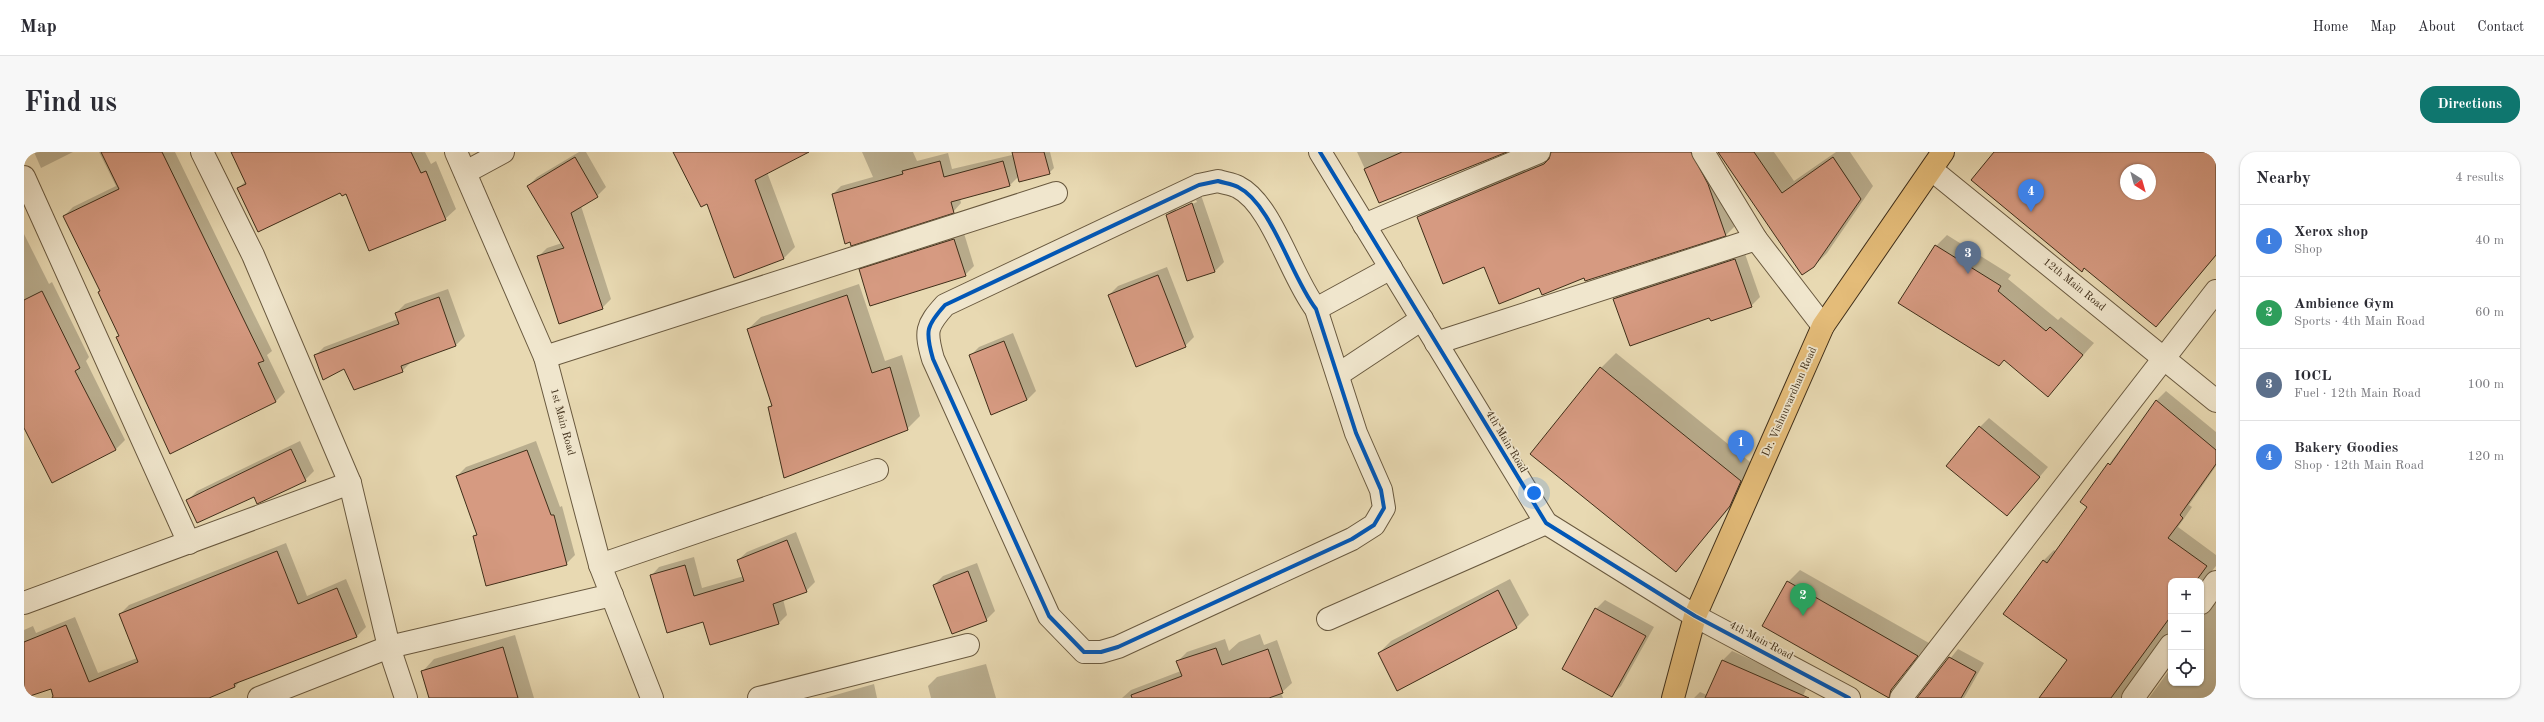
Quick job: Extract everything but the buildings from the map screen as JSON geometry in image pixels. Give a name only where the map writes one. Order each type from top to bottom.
[{"type":"main road","name":"Dr. Vishnuvardhan Road","points":[[1673,698],[1695,616],[1823,326],[1943,152]]},
{"type":"street","points":[[202,152],[253,255],[350,483],[389,647],[406,698]]},
{"type":"street","name":"1st Main Road","points":[[456,152],[466,172],[545,357],[600,564],[652,698]]},
{"type":"street","points":[[466,172],[503,152]]},
{"type":"street","name":"4th Main Road","points":[[1320,152],[1546,524],[1695,616],[1848,698]]},
{"type":"street","points":[[1364,225],[1539,152]]},
{"type":"street","points":[[1703,152],[1756,239],[1823,326]]},
{"type":"street","name":"12th Main Road","points":[[1932,170],[2216,401]]},
{"type":"street","points":[[24,177],[189,543]]},
{"type":"street","points":[[1218,181],[1239,187],[1262,208],[1304,293],[1316,309],[1339,374],[1341,389],[1356,433],[1381,490],[1384,508],[1374,525],[1352,539],[1118,647],[1101,652],[1084,652],[1049,616],[933,359],[928,341],[930,322],[945,305],[1199,185],[1218,181]]},
{"type":"street","points":[[545,357],[1056,193]]},
{"type":"street","points":[[1436,343],[1756,239]]},
{"type":"street","points":[[1316,309],[1391,268]]},
{"type":"street","points":[[1901,698],[2216,291]]},
{"type":"street","points":[[1339,374],[1422,320]]},
{"type":"street","points":[[600,564],[877,470]]},
{"type":"street","points":[[24,603],[350,483]]},
{"type":"street","points":[[1328,619],[1546,524]]},
{"type":"street","points":[[2204,599],[2216,582]]},
{"type":"street","points":[[259,698],[389,647],[612,595]]},
{"type":"street","points":[[759,698],[968,645]]},
{"type":"street","points":[[2133,698],[2168,649]]},
{"type":"cycle path","points":[[1320,152],[1546,523],[1695,616],[1849,698]]},
{"type":"cycle path","points":[[1218,181],[1238,187],[1250,196],[1261,209],[1280,242],[1298,279],[1316,309],[1356,433],[1381,490],[1384,508],[1374,525],[1352,539],[1118,647],[1101,652],[1084,652],[1049,616],[933,359],[928,335],[929,329],[934,318],[945,305],[1199,185],[1218,181]]},
{"type":"place","name":"Bakery Goodies","points":[[2031,212]]},
{"type":"place","name":"IOCL","points":[[1968,274]]},
{"type":"place","name":"Xerox shop","points":[[1741,463]]},
{"type":"place","name":"Ambience Gym","points":[[1803,616]]}]
